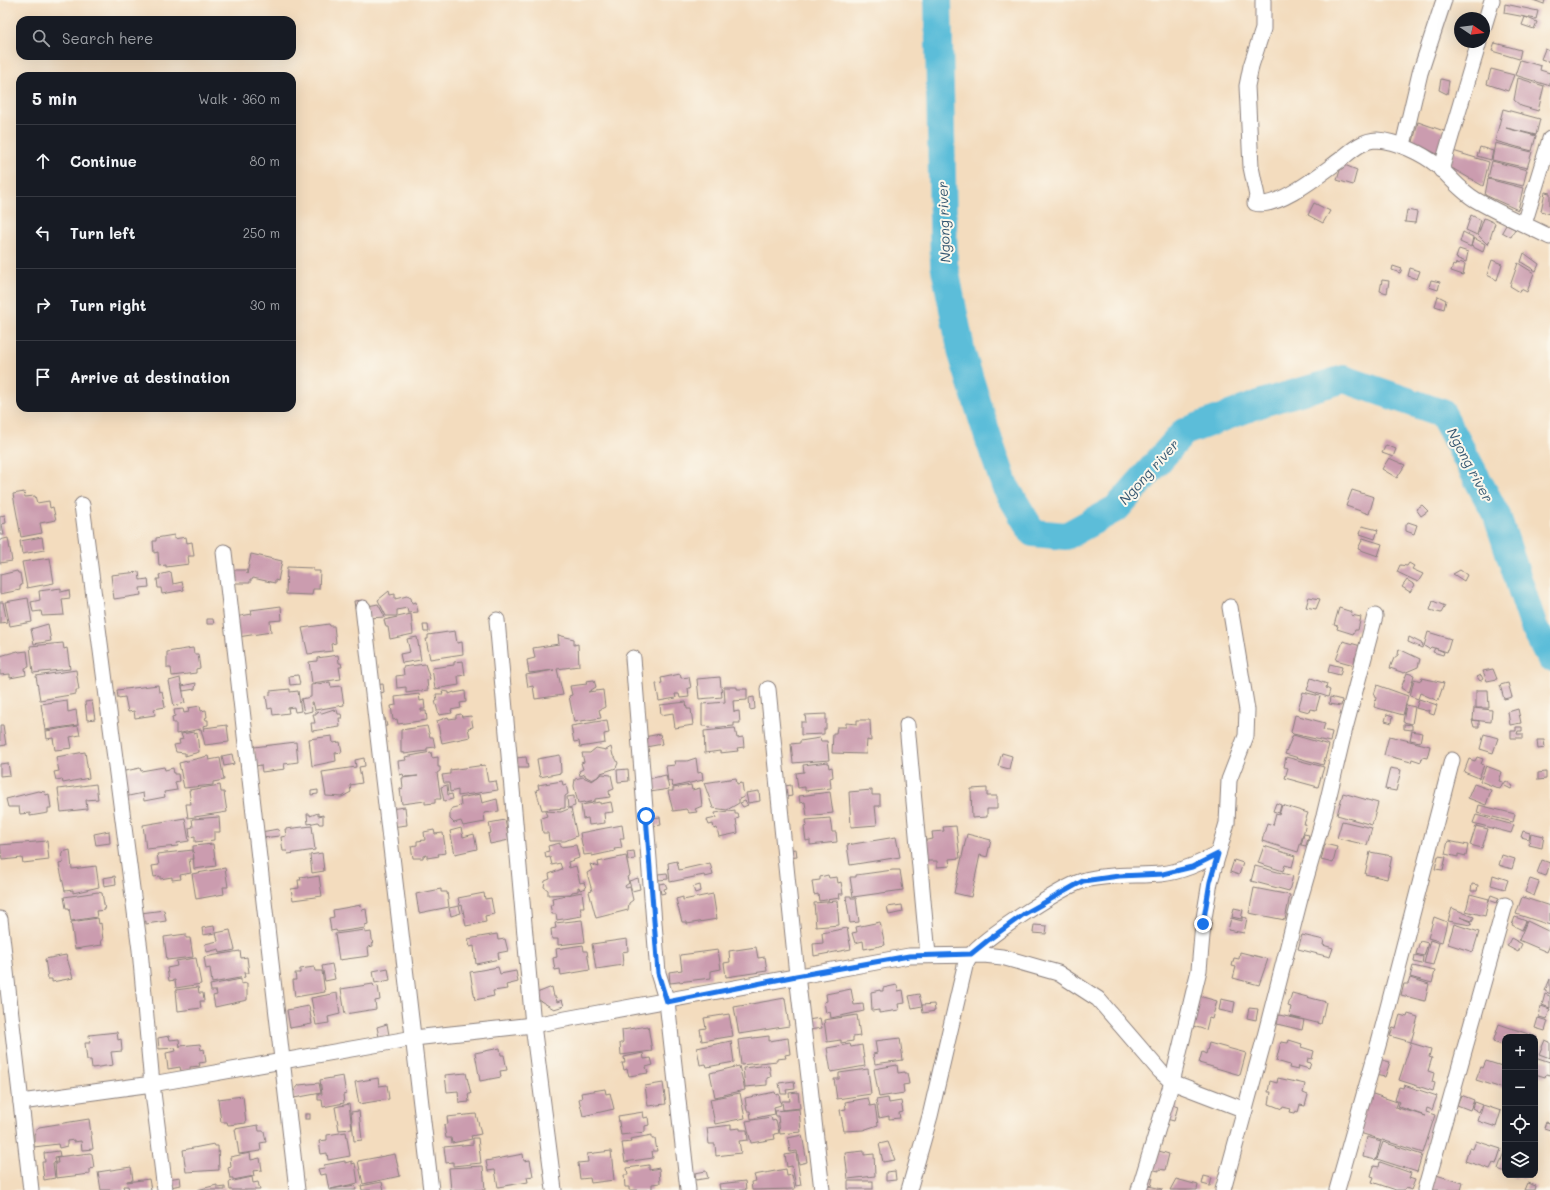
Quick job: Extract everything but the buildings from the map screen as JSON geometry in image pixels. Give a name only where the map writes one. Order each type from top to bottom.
[{"type":"street","points":[[1263,0],[1263,30],[1251,66],[1247,86],[1251,167],[1257,196],[1255,203],[1261,204],[1278,200],[1296,191],[1366,142],[1376,140],[1403,145],[1438,166],[1475,200],[1550,237]]},
{"type":"street","points":[[1403,145],[1420,73],[1444,0]]},
{"type":"street","points":[[1488,12],[1492,0]]},
{"type":"street","points":[[1441,170],[1477,48]]},
{"type":"street","points":[[1524,224],[1550,139]]},
{"type":"street","points":[[82,505],[140,950],[152,1084],[164,1190]]},
{"type":"street","points":[[224,552],[284,1061],[297,1190]]},
{"type":"street","points":[[1139,1190],[1172,1082],[1199,970],[1209,889],[1227,823],[1229,780],[1246,736],[1247,710],[1230,607]]},
{"type":"street","points":[[362,608],[431,1190]]},
{"type":"street","points":[[1223,1190],[1300,899],[1324,816],[1346,724],[1375,616]]},
{"type":"street","points":[[497,620],[533,1025],[554,1190]]},
{"type":"street","points":[[633,658],[658,973],[667,1002],[688,1190]]},
{"type":"street","points":[[768,690],[796,976],[822,1190]]},
{"type":"street","points":[[907,725],[928,955]]},
{"type":"street","points":[[1337,1190],[1379,1042],[1452,760]]},
{"type":"street","points":[[909,1190],[930,1116],[965,966],[971,954],[1024,914],[1083,881],[1119,876],[1163,874],[1192,867],[1218,854]]},
{"type":"street","points":[[1425,1190],[1506,905]]},
{"type":"street","points":[[0,919],[31,1190]]},
{"type":"street","points":[[21,1102],[152,1084],[414,1038],[533,1025],[667,1002],[796,976],[909,956],[971,954],[1002,957],[1058,973],[1098,999],[1160,1071],[1172,1082],[1245,1110]]},
{"type":"waterway","name":"Ngong river","points":[[938,0],[944,264],[962,354],[988,437],[1005,486],[1033,533],[1066,536],[1117,508],[1184,432],[1265,402],[1344,379],[1442,413],[1497,516],[1534,627],[1550,658]]},
{"type":"route","points":[[646,816],[658,973],[667,1002],[796,976],[909,956],[971,954],[1024,914],[1083,881],[1119,876],[1163,874],[1192,867],[1218,854],[1210,882],[1203,924]]}]
